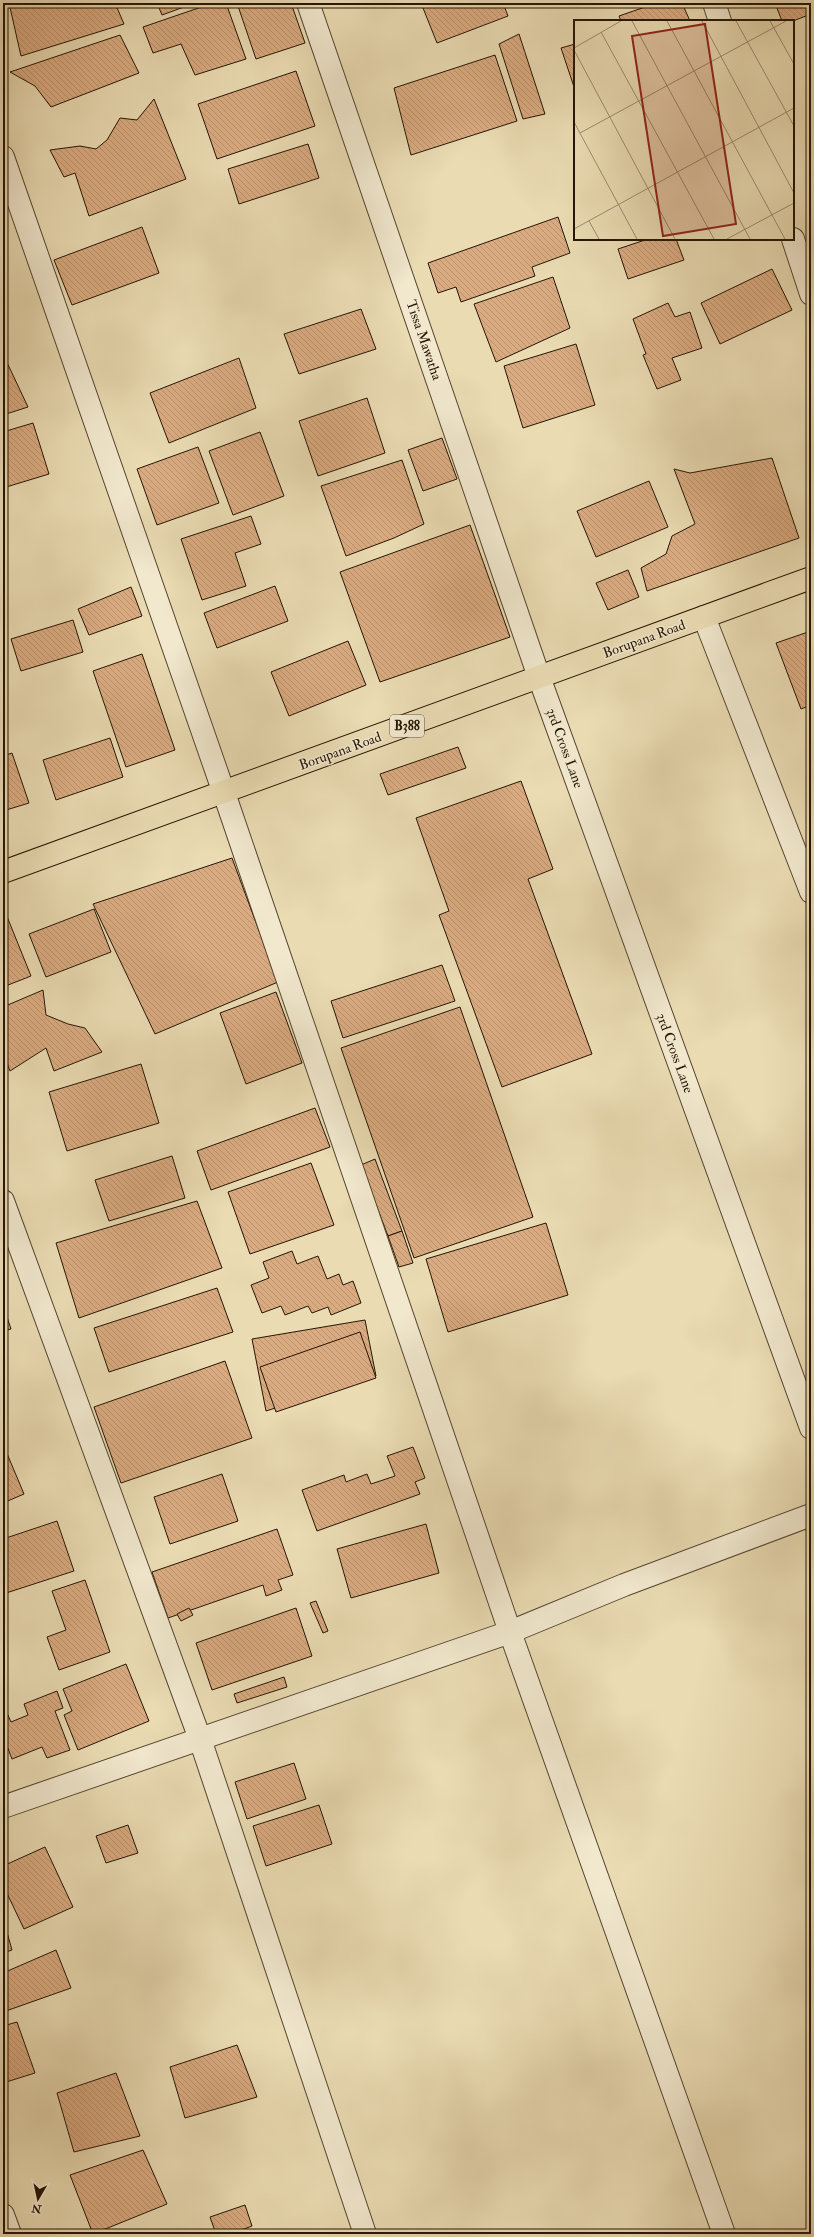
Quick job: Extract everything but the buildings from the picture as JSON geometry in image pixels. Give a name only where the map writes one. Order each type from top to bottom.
[{"type":"main road","name":"Borupana Road","points":[[3,872],[224,793],[811,578]]},
{"type":"street","name":"Tissa Mawatha","points":[[308,3],[539,677]]},
{"type":"street","points":[[714,3],[720,20]]},
{"type":"street","points":[[3,157],[224,793],[510,1632],[724,2234]]},
{"type":"street","points":[[793,240],[811,294]]},
{"type":"street","points":[[704,617],[811,892]]},
{"type":"street","name":"3rd Cross Lane","points":[[539,677],[811,1428]]},
{"type":"street","points":[[3,1201],[200,1739],[365,2234]]},
{"type":"street","points":[[3,1807],[510,1632],[624,1585],[811,1515]]},
{"type":"street","points":[[3,2215],[10,2234]]}]
